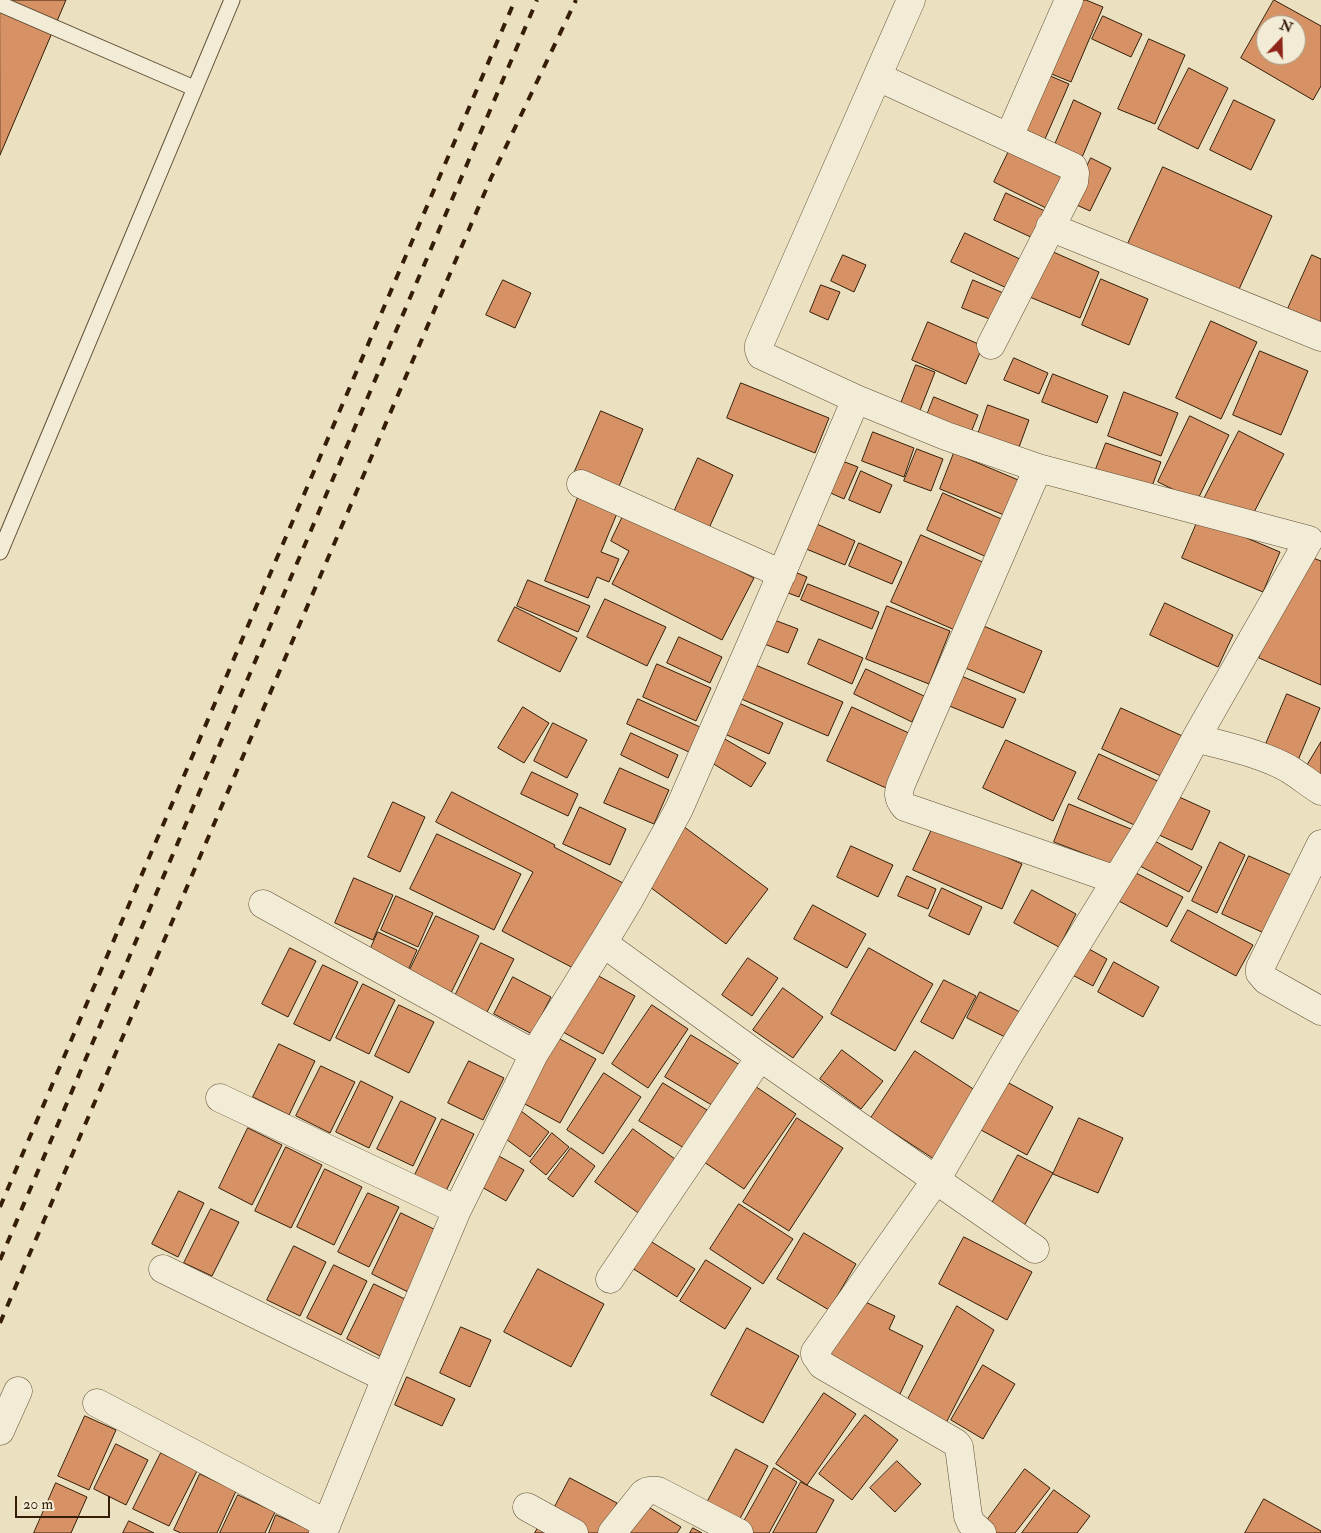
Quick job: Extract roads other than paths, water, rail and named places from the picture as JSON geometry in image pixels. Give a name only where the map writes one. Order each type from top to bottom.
[{"type":"street","points":[[911,0],[759,345],[758,350],[764,358],[946,436],[1038,468],[1317,536],[1196,738],[1148,828],[1010,1053],[936,1180],[815,1352],[822,1365],[956,1443],[959,1447],[969,1527]]},
{"type":"street","points":[[1009,137],[1069,0]]},
{"type":"street","points":[[878,77],[1073,167],[1075,173],[1074,182],[991,345]]},
{"type":"street","points":[[1050,227],[1321,338]]},
{"type":"street","points":[[97,1403],[325,1528],[457,1210],[534,1054],[629,900],[649,860],[679,809],[856,399]]},
{"type":"street","points":[[1038,468],[898,794],[900,801],[905,807],[1116,880]]},
{"type":"street","points":[[581,484],[782,574]]},
{"type":"street","points":[[1196,738],[1255,754],[1272,761],[1288,769],[1321,791]]},
{"type":"street","points":[[1321,844],[1260,968],[1260,973],[1266,980],[1321,1011]]},
{"type":"street","points":[[263,904],[534,1054]]},
{"type":"street","points":[[603,943],[760,1057],[1035,1249]]},
{"type":"street","points":[[610,1279],[760,1057]]},
{"type":"street","points":[[220,1098],[457,1210]]},
{"type":"street","points":[[163,1268],[386,1378]]},
{"type":"street","points":[[0,1431],[18,1391]]},
{"type":"street","points":[[612,1533],[643,1494],[652,1490],[658,1491],[739,1533]]},
{"type":"street","points":[[527,1507],[574,1533]]},
{"type":"lane","points":[[0,552],[232,0]]},
{"type":"lane","points":[[0,4],[194,88]]},
{"type":"railway","points":[[0,1207],[515,0]]},
{"type":"railway","points":[[0,1260],[537,0]]},
{"type":"railway","points":[[0,1323],[491,178],[576,0]]}]
